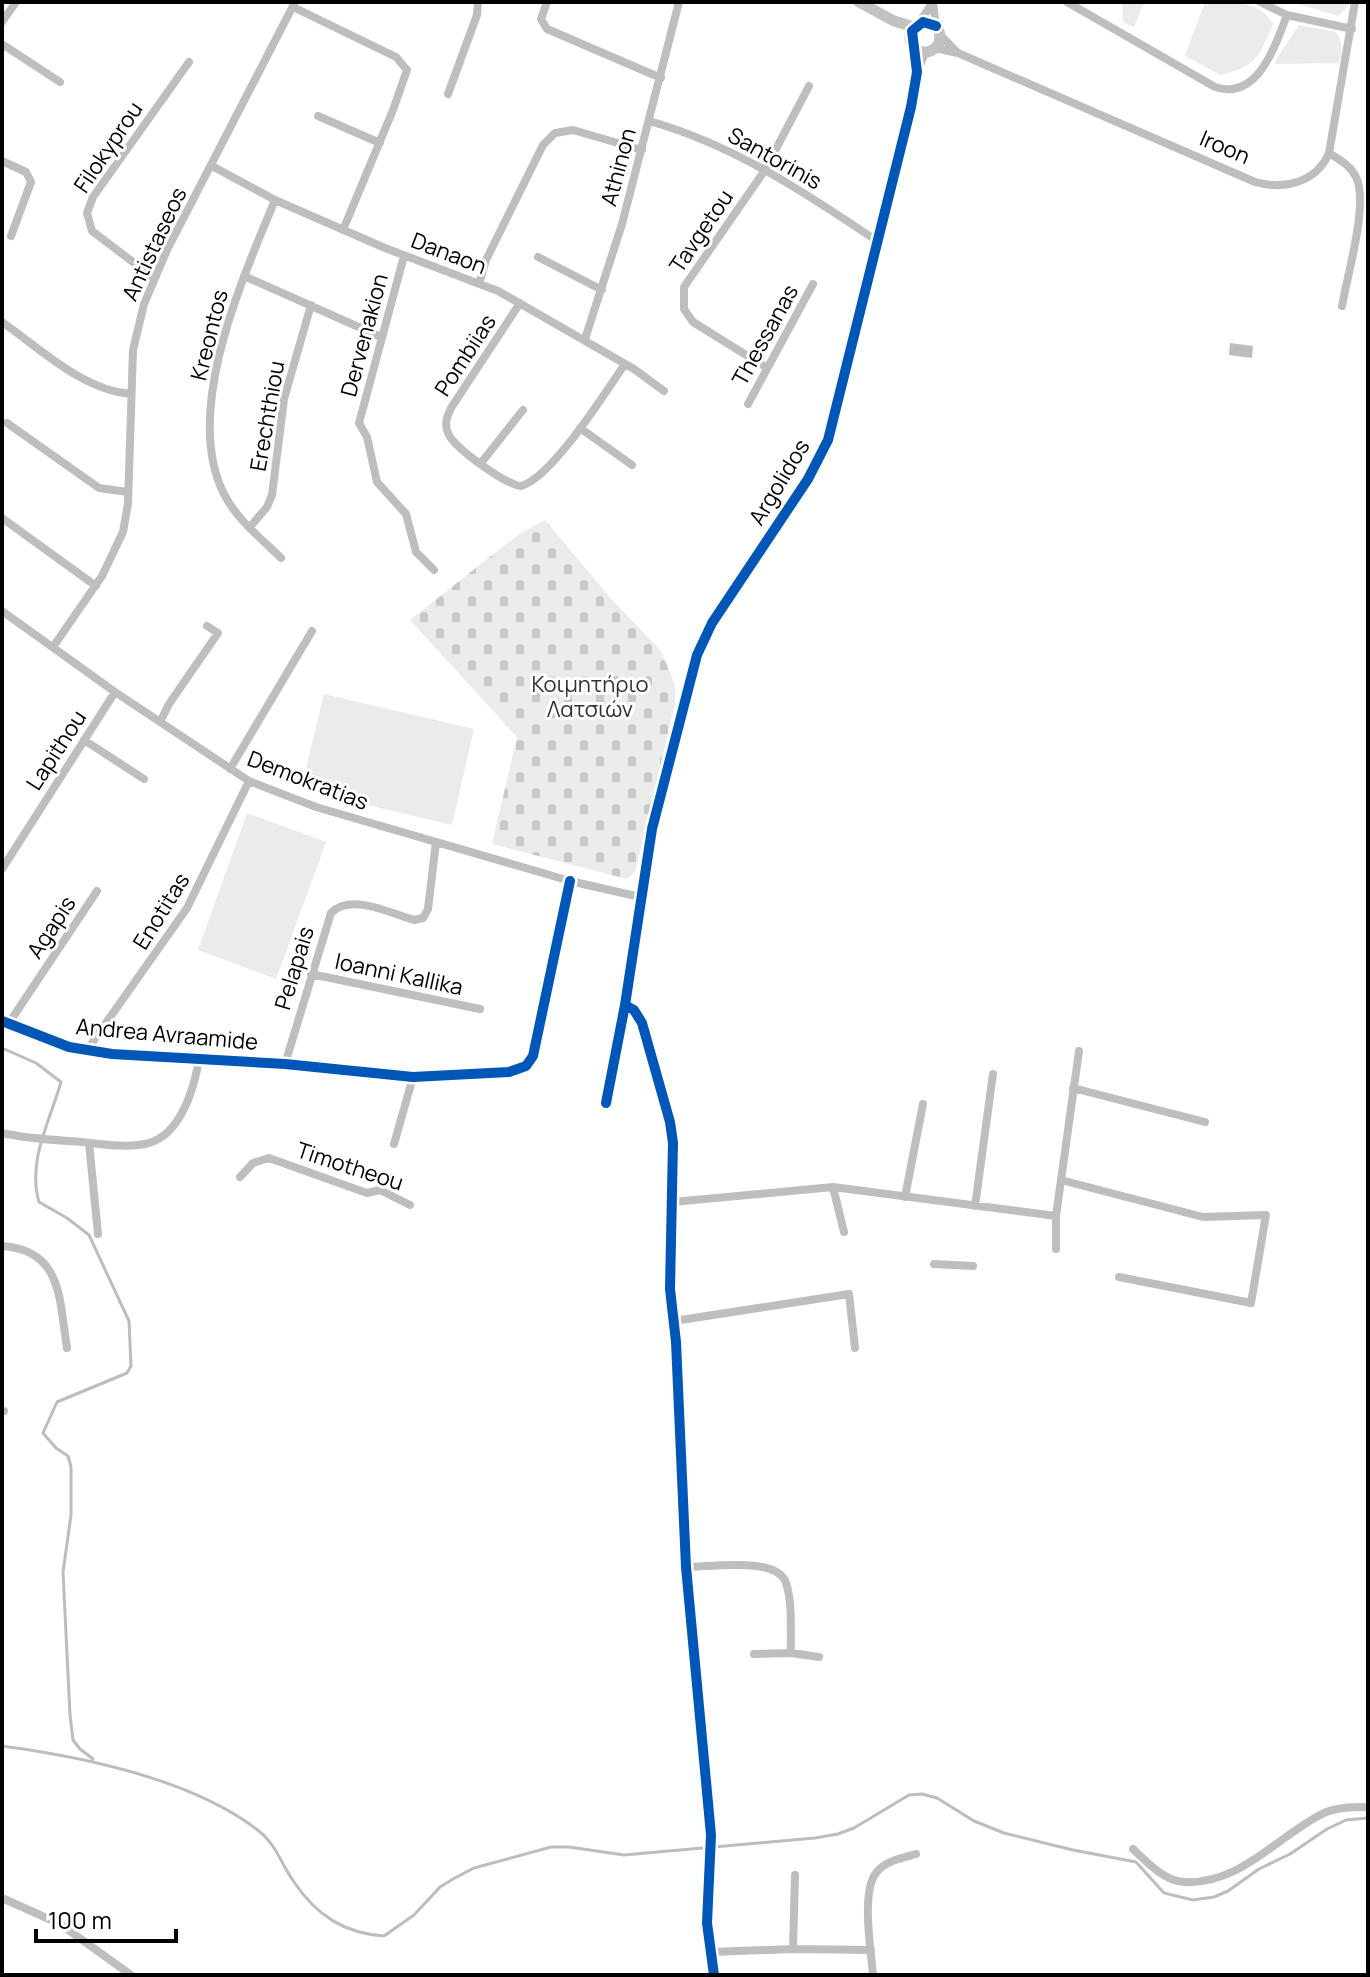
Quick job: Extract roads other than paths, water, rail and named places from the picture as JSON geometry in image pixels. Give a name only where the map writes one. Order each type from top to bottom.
[{"type":"street","points":[[2,22],[16,2]]},
{"type":"street","points":[[448,94],[477,15],[478,2]]},
{"type":"street","points":[[547,2],[541,19],[547,29],[661,78]]},
{"type":"street","points":[[859,2],[914,33],[931,50],[938,31],[933,2]]},
{"type":"street","points":[[914,33],[933,2]]},
{"type":"street","points":[[1067,2],[1225,90],[1244,87],[1258,74],[1287,15]]},
{"type":"street","points":[[1260,2],[1287,15],[1352,29]]},
{"type":"street","points":[[1342,306],[1361,197],[1354,174],[1329,153],[1355,2]]},
{"type":"street","name":"Athinon","points":[[585,339],[642,150],[677,3]]},
{"type":"street","points":[[294,5],[396,57],[405,66],[405,79],[343,230]]},
{"type":"street","name":"Antistaseos","points":[[53,647],[96,586],[122,537],[128,492],[136,328],[154,278],[294,5]]},
{"type":"street","points":[[914,33],[927,22],[938,31]]},
{"type":"street","name":"Iroon","points":[[938,31],[958,53]]},
{"type":"street","name":"Argolidos","points":[[606,1103],[625,1005],[652,829],[697,655],[719,611],[808,479],[828,440],[908,122],[917,72],[914,33]]},
{"type":"street","points":[[2,44],[60,82]]},
{"type":"street","name":"Iroon","points":[[931,50],[958,53],[1263,184],[1285,185],[1303,180],[1320,168],[1329,153]]},
{"type":"street","name":"Argolidos","points":[[917,72],[931,50]]},
{"type":"street","name":"Filokyprou","points":[[154,278],[92,231],[88,209],[99,188],[189,62]]},
{"type":"street","points":[[765,170],[809,86]]},
{"type":"street","points":[[318,116],[380,143]]},
{"type":"street","name":"Santorinis","points":[[649,121],[693,135],[765,170],[877,241]]},
{"type":"street","points":[[479,284],[486,260],[528,170],[548,138],[562,130],[573,130],[642,150]]},
{"type":"street","points":[[2,161],[23,170],[31,182],[11,236]]},
{"type":"street","name":"Danaon","points":[[212,166],[275,200],[520,303],[585,339],[664,391]]},
{"type":"street","name":"Tavgetou","points":[[765,170],[684,287],[682,298],[686,314],[696,326],[767,368]]},
{"type":"street","name":"Kreontos","points":[[275,200],[244,276],[218,358],[211,431],[221,487],[231,506],[281,558]]},
{"type":"street","name":"Dervenakion","points":[[404,256],[359,423],[367,437],[377,482],[406,514],[416,552],[434,570]]},
{"type":"street","points":[[538,257],[602,290]]},
{"type":"street","points":[[244,276],[381,337]]},
{"type":"street","name":"Thessanas","points":[[748,404],[813,284]]},
{"type":"street","name":"Pombiias","points":[[520,303],[451,408],[446,420],[447,432],[455,443],[481,463],[508,482],[521,486],[536,478],[580,428]]},
{"type":"street","name":"Erechthiou","points":[[250,527],[267,507],[272,495],[284,399],[311,305]]},
{"type":"street","points":[[2,322],[91,384],[112,392],[131,394]]},
{"type":"street","points":[[625,364],[580,428],[632,465]]},
{"type":"street","points":[[481,463],[523,410]]},
{"type":"street","points":[[7,423],[99,488],[128,492]]},
{"type":"street","points":[[2,518],[96,586]]},
{"type":"street","name":"Demokratias","points":[[2,611],[115,692],[249,781],[316,807],[570,881],[640,897]]},
{"type":"street","points":[[160,722],[218,633],[207,626]]},
{"type":"street","points":[[230,769],[312,631]]},
{"type":"street","name":"Lapithou","points":[[2,869],[115,692]]},
{"type":"street","points":[[84,740],[144,779]]},
{"type":"street","name":"Enotitas","points":[[87,1050],[187,908],[249,781]]},
{"type":"street","name":"Pelapais","points":[[285,1064],[328,918],[340,906],[356,904],[414,920],[423,918],[428,909],[436,842]]},
{"type":"street","name":"Andrea Avraamide","points":[[6,1022],[60,1044],[87,1050],[413,1077],[517,1070],[530,1062],[536,1048],[570,881]]},
{"type":"street","name":"Agapis","points":[[6,1022],[97,891]]},
{"type":"street","name":"Ioanni Kallika","points":[[311,974],[480,1009]]},
{"type":"street","points":[[625,1005],[640,1018],[670,1122],[673,1151],[670,1267],[686,1567],[710,1842],[707,1923],[714,1975]]},
{"type":"street","points":[[1056,1249],[1056,1216],[1079,1051]]},
{"type":"street","points":[[2,1133],[138,1145],[159,1139],[177,1121],[188,1100],[199,1060]]},
{"type":"street","points":[[975,1206],[993,1074]]},
{"type":"street","name":"Timotheou","points":[[394,1144],[413,1077]]},
{"type":"street","points":[[1073,1088],[1205,1122]]},
{"type":"street","points":[[905,1197],[923,1104]]},
{"type":"street","points":[[89,1143],[98,1234]]},
{"type":"street","name":"Timotheou","points":[[240,1177],[253,1163],[269,1158],[363,1192],[373,1194],[380,1190],[410,1205]]},
{"type":"street","points":[[1061,1180],[1203,1217],[1266,1215],[1251,1303],[1119,1277]]},
{"type":"street","points":[[673,1202],[833,1187],[1056,1216]]},
{"type":"street","points":[[833,1187],[844,1232]]},
{"type":"street","points":[[2,1246],[31,1251],[49,1268],[57,1286],[67,1348]]},
{"type":"street","points":[[934,1264],[973,1266]]},
{"type":"street","points":[[674,1321],[849,1294],[855,1348]]},
{"type":"street","points":[[686,1567],[764,1565],[778,1571],[786,1581],[791,1653]]},
{"type":"street","points":[[754,1654],[791,1653],[819,1657]]},
{"type":"street","points":[[1133,1849],[1159,1873],[1182,1882],[1223,1876],[1263,1855],[1321,1813],[1348,1807],[1368,1807]]},
{"type":"street","points":[[873,1975],[868,1900],[872,1880],[883,1867],[916,1854]]},
{"type":"street","points":[[793,1949],[795,1875]]},
{"type":"street","points":[[2,1898],[60,1924],[131,1975]]},
{"type":"street","points":[[711,1952],[871,1950]]},
{"type":"waterway","points":[[2,1048],[36,1063],[61,1082],[38,1156],[36,1187],[39,1202],[89,1235],[129,1321],[131,1366],[127,1373],[57,1402],[43,1433],[68,1456],[71,1467],[71,1515],[63,1572],[70,1715],[73,1740],[93,1759]]},
{"type":"waterway","points":[[2,1746],[67,1756],[134,1772],[199,1796],[263,1834],[303,1894],[322,1913],[344,1927],[384,1936],[414,1915],[440,1887],[453,1879],[474,1868],[551,1847],[624,1855],[815,1838],[854,1828],[909,1795],[937,1798],[974,1821],[1004,1833],[1136,1862],[1164,1893],[1193,1900],[1228,1891],[1259,1869],[1346,1820],[1368,1818]]},
{"type":"park label","name":"Κοιμητήριο Λατσιών","points":[[590,696]]}]
